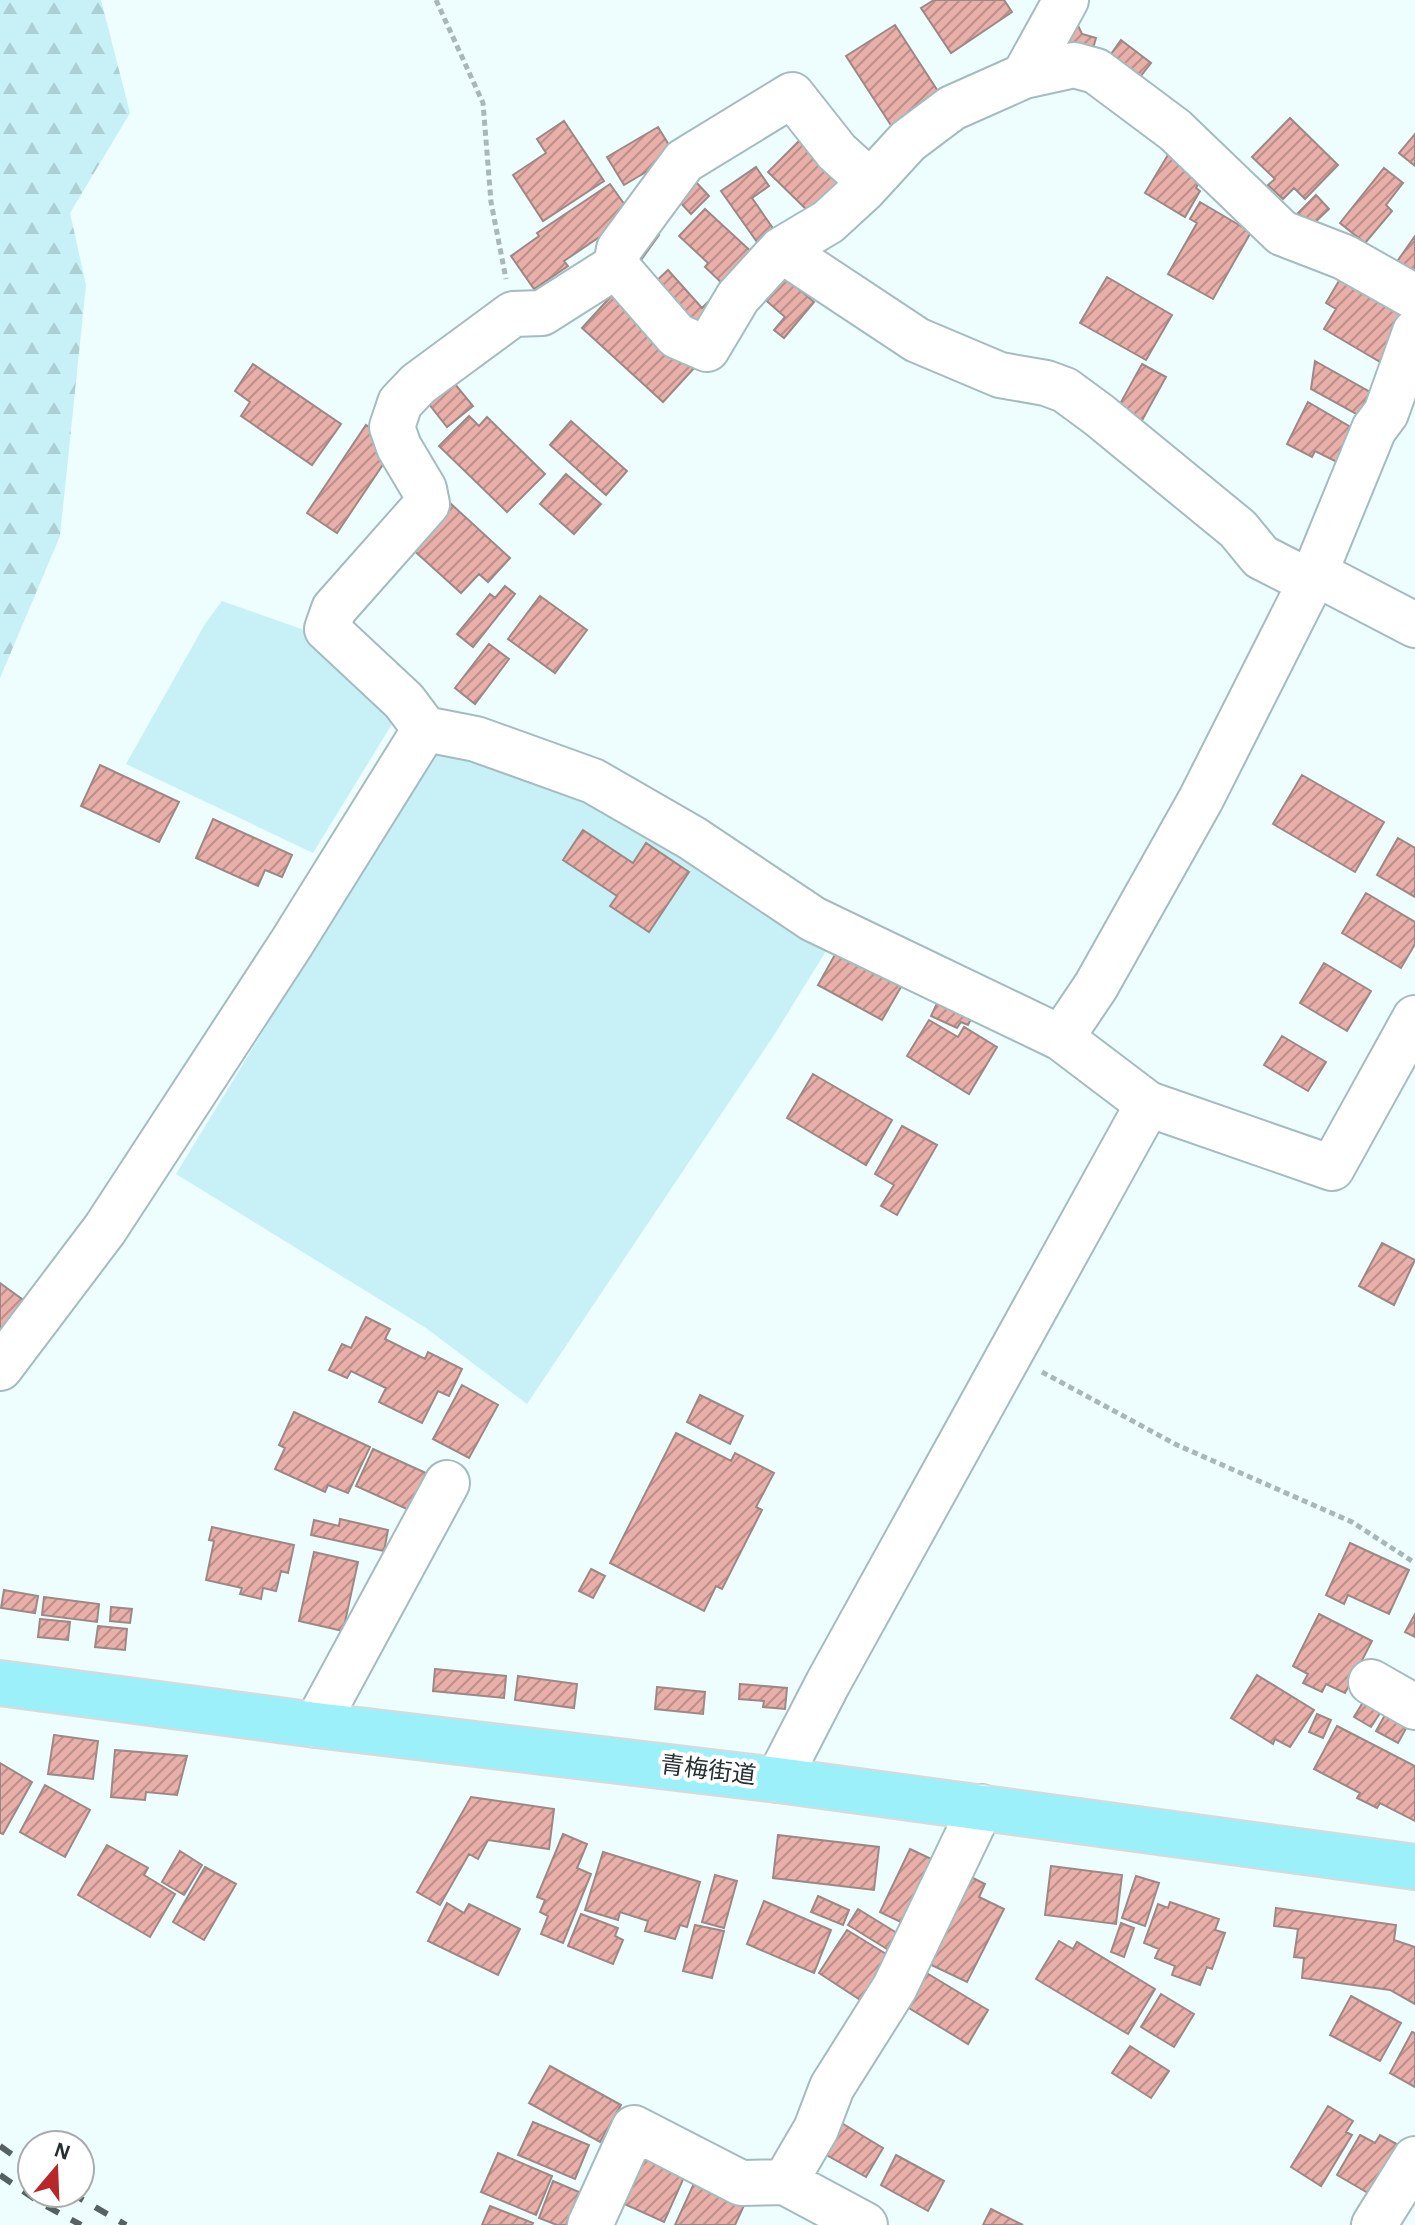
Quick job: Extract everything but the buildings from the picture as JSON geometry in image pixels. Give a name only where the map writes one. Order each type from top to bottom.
[{"type":"main road","name":"青梅街道","points":[[0,1683],[316,1725],[778,1780],[1415,1867]]},
{"type":"street","points":[[1024,76],[1066,0]]},
{"type":"street","points":[[616,266],[677,336],[707,349],[738,297],[781,250],[828,222],[908,141],[952,108],[1024,76],[1074,65],[1096,71],[1175,130],[1282,233],[1344,257],[1415,297]]},
{"type":"street","points":[[870,182],[837,152],[792,95],[684,161],[619,249],[616,266],[542,313],[513,314],[418,384],[400,403],[392,427],[399,447],[424,489],[427,504],[334,609],[327,629],[404,701],[425,729],[476,739],[593,781],[692,838],[813,919],[1061,1038],[1148,1104],[1332,1168],[1415,1018]]},
{"type":"street","points":[[781,250],[917,340],[988,371],[1065,390],[1238,529],[1261,557],[1415,625]]},
{"type":"street","points":[[1061,1038],[1096,986],[1201,799],[1312,577],[1374,429],[1386,413],[1415,332]]},
{"type":"street","points":[[0,1368],[105,1229],[291,944],[425,729]]},
{"type":"street","points":[[778,1780],[828,1683],[1148,1104]]},
{"type":"street","points":[[316,1725],[447,1483]]},
{"type":"street","points":[[1371,1682],[1415,1707]]},
{"type":"street","points":[[785,2182],[816,2129],[832,2087],[895,1987],[981,1807]]},
{"type":"street","points":[[590,2225],[634,2128],[741,2183],[785,2182],[865,2225]]},
{"type":"street","points":[[1374,2225],[1415,2159]]},
{"type":"path","points":[[436,0],[483,103],[491,202],[513,314]]},
{"type":"path","points":[[1010,1354],[1177,1445],[1352,1522],[1415,1563]]},
{"type":"green space","points":[[0,0],[101,0],[130,113],[70,213],[86,285],[60,536],[0,678]]},
{"type":"green space","points":[[222,601],[310,632],[400,711],[313,853],[126,764],[205,624]]},
{"type":"green space","points":[[433,752],[467,752],[587,794],[831,943],[776,1032],[527,1404],[426,1328],[176,1174]]},
{"type":"railway","points":[[0,2146],[16,2158]]},
{"type":"railway","points":[[0,2175],[39,2202],[81,2225]]},
{"type":"railway","points":[[96,2208],[126,2225]]}]
